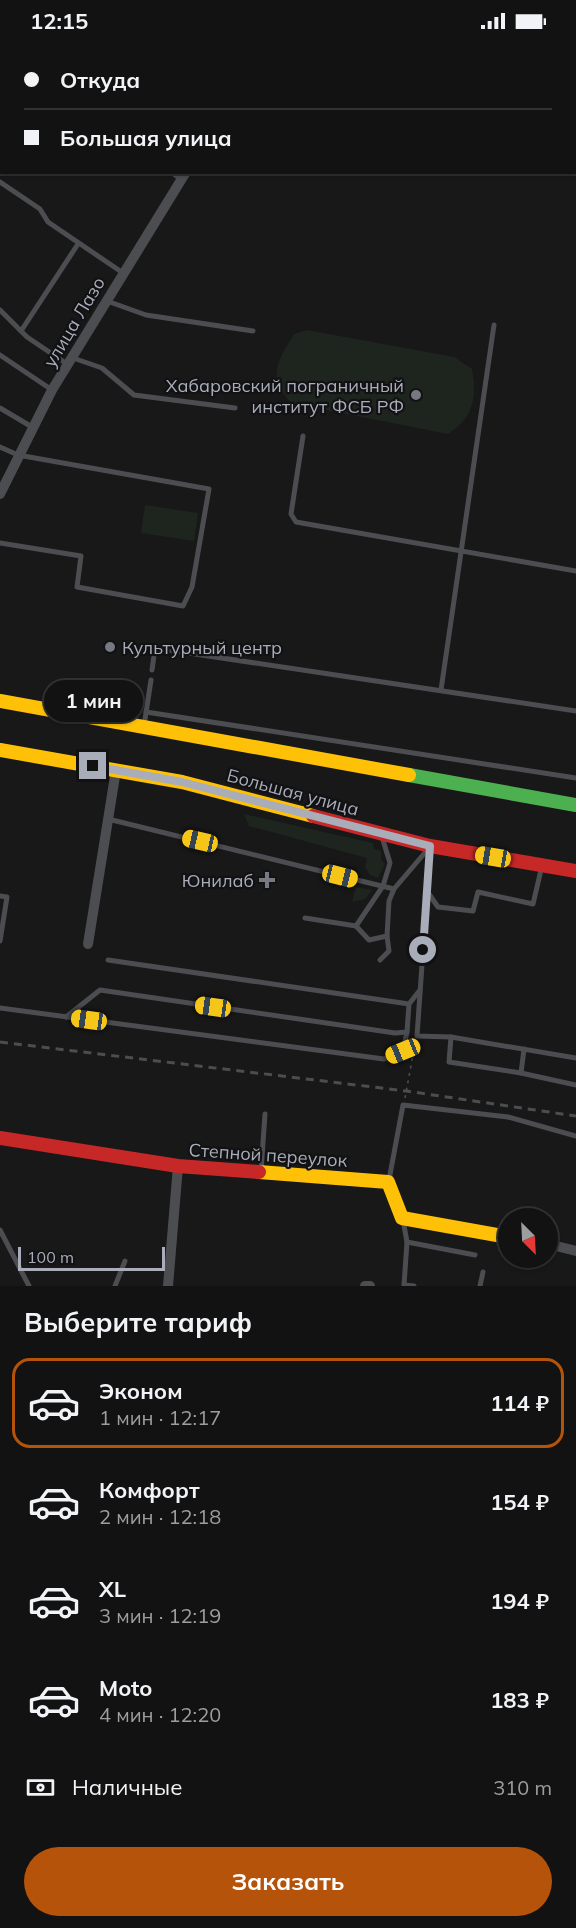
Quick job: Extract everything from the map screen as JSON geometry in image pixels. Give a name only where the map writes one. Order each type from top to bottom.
[{"type":"main road","points":[[0,701],[576,805]]},
{"type":"main road","name":"Большая улица","points":[[0,750],[182,782],[430,846],[576,871]]},
{"type":"main road","name":"Степной переулок","points":[[0,1138],[178,1166],[388,1182]]},
{"type":"main road","points":[[388,1182],[402,1218],[498,1235]]},
{"type":"street","name":"улица Лазо","points":[[0,494],[52,390],[184,176]]},
{"type":"street","points":[[88,944],[116,770]]},
{"type":"street","points":[[168,1286],[178,1166]]},
{"type":"street","points":[[558,1246],[576,1251]]},
{"type":"street","points":[[365,1286],[370,1286]]},
{"type":"lane","points":[[0,182],[40,209],[48,222],[123,273]]},
{"type":"lane","points":[[21,331],[78,244]]},
{"type":"lane","points":[[105,301],[146,315],[253,331]]},
{"type":"lane","points":[[0,310],[21,331],[69,361],[102,368],[134,395],[235,408]]},
{"type":"lane","points":[[441,690],[459,552],[494,324]]},
{"type":"lane","points":[[0,355],[52,390]]},
{"type":"lane","points":[[0,408],[32,427]]},
{"type":"lane","points":[[303,436],[291,514],[296,522],[576,571]]},
{"type":"lane","points":[[0,447],[18,455],[209,489],[192,587],[183,606],[77,587],[81,556],[0,543]]},
{"type":"lane","points":[[152,670],[155,648],[576,711]]},
{"type":"lane","points":[[144,727],[151,680]]},
{"type":"lane","points":[[146,712],[576,778]]},
{"type":"lane","points":[[108,819],[394,889]]},
{"type":"lane","points":[[356,926],[383,886],[390,863],[380,833]]},
{"type":"lane","points":[[380,960],[389,951],[387,936],[389,901],[394,889],[430,846]]},
{"type":"lane","points":[[430,846],[417,1036],[451,1037],[576,1058]]},
{"type":"lane","points":[[427,891],[438,908],[473,911],[478,892],[533,904],[542,865]]},
{"type":"lane","points":[[0,896],[8,897],[0,941]]},
{"type":"lane","points":[[304,918],[356,926],[369,940],[387,936]]},
{"type":"lane","points":[[108,960],[409,1004]]},
{"type":"lane","points":[[66,1017],[100,990],[395,1033],[407,1032]]},
{"type":"lane","points":[[0,1008],[384,1059],[403,1051],[409,1004],[420,990]]},
{"type":"lane","points":[[451,1037],[449,1062],[521,1073],[576,1085]]},
{"type":"lane","points":[[521,1073],[524,1049]]},
{"type":"lane","points":[[388,1182],[403,1105],[508,1117],[576,1136]]},
{"type":"lane","points":[[261,1173],[265,1114]]},
{"type":"lane","points":[[402,1218],[407,1242],[404,1285],[414,1286]]},
{"type":"lane","points":[[0,1230],[29,1286]]},
{"type":"lane","points":[[407,1242],[475,1255]]},
{"type":"lane","points":[[115,1286],[125,1261]]},
{"type":"lane","points":[[480,1286],[483,1272]]},
{"type":"path","points":[[403,1105],[417,1036]]},
{"type":"shaded area","points":[[307,330],[454,357],[472,369],[474,389],[472,406],[457,428],[448,434],[291,403],[279,384],[277,369],[294,334]]},
{"type":"shaded area","points":[[145,505],[198,513],[194,541],[141,533]]},
{"type":"shaded area","points":[[244,814],[373,843],[374,849],[381,851],[381,860],[385,864],[378,878],[370,875],[365,867],[367,858],[249,826]]},
{"type":"shaded area","points":[[356,887],[372,890],[365,899],[352,902]]},
{"type":"railway","points":[[0,1042],[406,1091],[576,1116]]},
{"type":"traffic: fast","points":[[409,775],[576,805]]},
{"type":"traffic: slow","points":[[0,701],[409,775]]},
{"type":"traffic: slow","points":[[0,750],[182,782],[313,816]]},
{"type":"traffic: slow","points":[[259,1172],[388,1182],[402,1218],[498,1235]]},
{"type":"traffic: jam","points":[[313,816],[430,846],[576,871]]},
{"type":"traffic: jam","points":[[0,1138],[178,1166],[259,1172]]},
{"type":"place","name":"Хабаровский пограничный институт ФСБ РФ","points":[[416,395]]},
{"type":"place","name":"Культурный центр","points":[[110,647]]},
{"type":"place","name":"Юнилаб","points":[[267,880]]},
{"type":"route","points":[[93,766],[182,782],[430,846],[423,950]]}]
